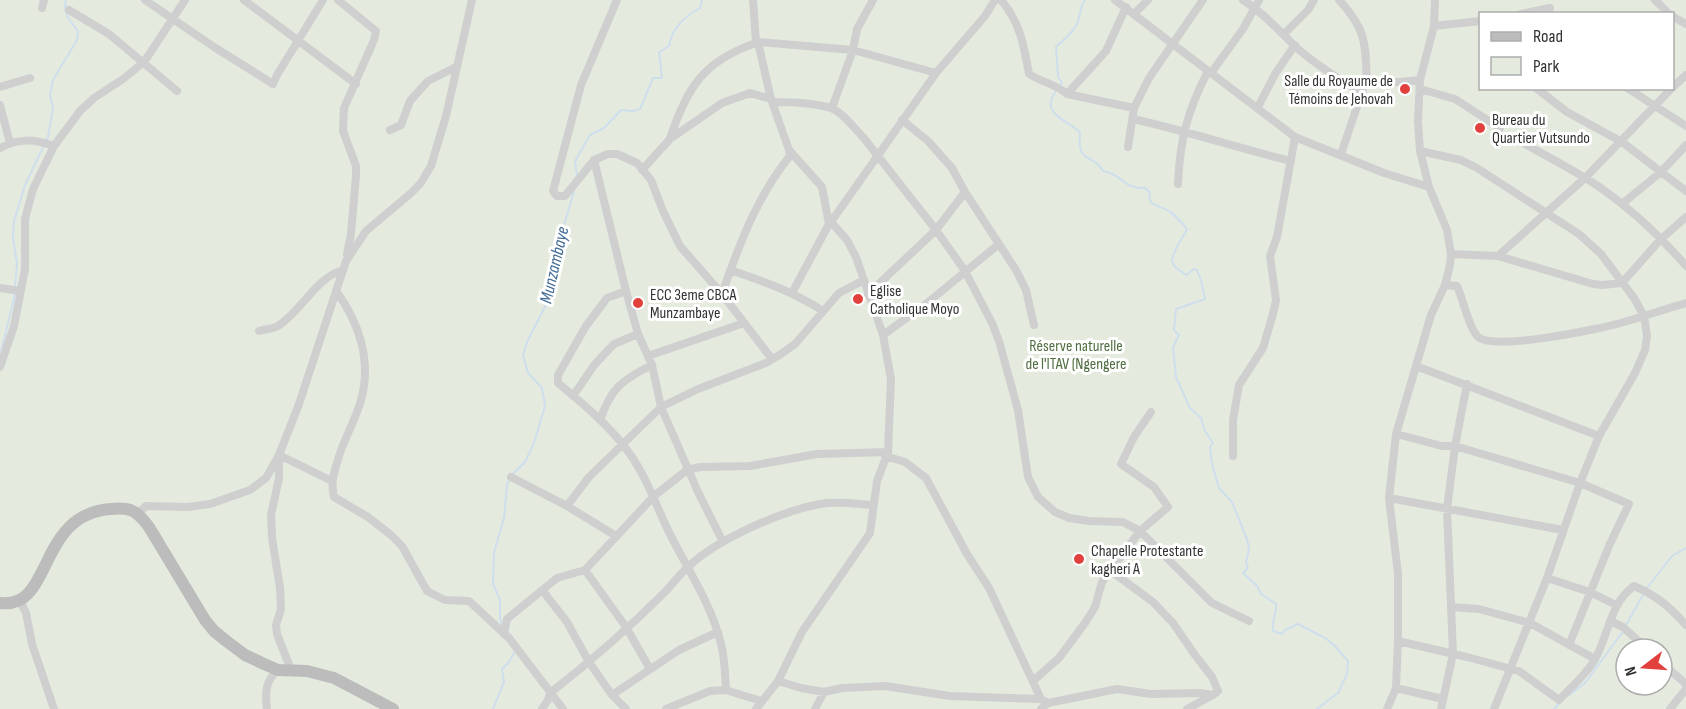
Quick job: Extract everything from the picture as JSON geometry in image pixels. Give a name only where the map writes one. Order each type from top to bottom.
[{"type":"street","points":[[146,0],[214,48],[273,84],[323,0]]},
{"type":"street","points":[[0,367],[3,349],[14,326],[24,269],[25,219],[33,189],[54,146],[80,111],[94,98],[144,62],[185,0]]},
{"type":"street","points":[[244,0],[356,84]]},
{"type":"street","points":[[138,513],[146,506],[188,507],[210,504],[233,497],[250,490],[266,478],[279,455],[346,261],[351,234],[356,166],[343,131],[344,108],[356,84],[376,31],[338,0]]},
{"type":"street","points":[[346,261],[366,231],[410,194],[427,175],[435,155],[472,0]]},
{"type":"street","points":[[617,0],[581,85],[553,191],[556,196],[565,196],[594,160],[608,154],[617,154],[637,163],[651,180],[663,212],[680,246],[722,294],[772,359]]},
{"type":"street","points":[[722,294],[755,210],[780,168],[790,156],[757,43],[753,0]]},
{"type":"street","points":[[832,108],[853,50],[857,28],[873,0]]},
{"type":"street","points":[[792,293],[830,223],[936,73],[985,16],[995,0]]},
{"type":"street","points":[[1001,0],[1011,11],[1022,33],[1029,74],[1041,82],[1059,87],[1067,94],[1134,108]]},
{"type":"street","points":[[1115,0],[1295,137],[1384,173],[1429,187]]},
{"type":"street","points":[[1134,14],[1148,0]]},
{"type":"street","points":[[1128,147],[1134,108],[1149,78],[1203,0]]},
{"type":"street","points":[[1243,0],[1257,4],[1295,45],[1330,75],[1363,94]]},
{"type":"street","points":[[1284,34],[1308,10],[1314,0]]},
{"type":"street","points":[[1339,0],[1360,26],[1367,85],[1420,85],[1455,99],[1500,128]]},
{"type":"street","points":[[1387,709],[1396,688],[1398,641],[1398,574],[1389,498],[1396,434],[1431,315],[1445,285],[1451,254],[1447,230],[1429,187],[1420,151],[1418,121],[1420,85],[1434,26],[1435,0]]},
{"type":"street","points":[[1654,0],[1668,12]]},
{"type":"street","points":[[1178,184],[1180,145],[1192,103],[1209,72],[1243,29],[1257,4]]},
{"type":"street","points":[[1067,94],[1106,51],[1126,7]]},
{"type":"street","points":[[1529,12],[1550,7]]},
{"type":"street","points":[[69,10],[109,34],[177,91]]},
{"type":"street","points":[[1434,26],[1479,21]]},
{"type":"street","points":[[669,140],[679,113],[699,78],[714,63],[757,43],[853,50],[936,73]]},
{"type":"street","points":[[1258,107],[1275,74],[1295,45]]},
{"type":"street","points":[[1341,154],[1363,94],[1365,53]]},
{"type":"street","points":[[390,130],[401,125],[410,101],[428,81],[456,67]]},
{"type":"street","points":[[1674,86],[1686,75]]},
{"type":"street","points":[[0,87],[30,78]]},
{"type":"street","points":[[1539,90],[1567,112],[1622,142],[1686,191]]},
{"type":"street","points":[[1630,90],[1686,126]]},
{"type":"street","points":[[1498,256],[1586,178],[1670,90]]},
{"type":"street","points":[[642,170],[669,140],[722,103],[736,96],[750,93],[772,100],[832,108],[863,137],[965,271],[999,341],[1018,410],[1028,477],[1038,497],[1055,512],[1070,518],[1123,522],[1140,531],[1212,603],[1249,621]]},
{"type":"street","points":[[0,105],[10,143]]},
{"type":"street","points":[[1133,119],[1183,130],[1291,161]]},
{"type":"street","points":[[902,120],[928,141],[952,168],[1016,270],[1026,290],[1034,325]]},
{"type":"street","points":[[1233,456],[1233,420],[1239,385],[1263,348],[1276,300],[1270,256],[1277,237],[1295,137]]},
{"type":"street","points":[[0,148],[24,140],[38,140],[54,146]]},
{"type":"street","points":[[1518,140],[1586,178],[1622,204],[1686,266]]},
{"type":"street","points":[[1622,204],[1661,172],[1686,145]]},
{"type":"street","points":[[666,709],[710,691],[726,690],[758,705],[778,681],[802,633],[870,533],[877,481],[887,454],[891,415],[890,362],[864,280],[847,240],[830,223],[822,187],[789,150]]},
{"type":"street","points":[[1420,151],[1461,160],[1477,168],[1579,234],[1601,254],[1644,315],[1647,336],[1645,350],[1635,373],[1599,436],[1530,623],[1494,709]]},
{"type":"street","points":[[594,160],[626,291],[638,333],[652,366],[661,407],[687,470],[723,542]]},
{"type":"street","points":[[868,294],[936,230],[965,192]]},
{"type":"street","points":[[1451,254],[1498,256],[1593,284],[1622,283],[1660,240],[1686,218]]},
{"type":"street","points":[[883,335],[926,304],[999,244]]},
{"type":"street","points":[[259,331],[279,326],[330,275],[343,270]]},
{"type":"street","points":[[730,270],[792,293],[823,311]]},
{"type":"street","points":[[567,506],[589,477],[661,407],[698,389],[772,359],[795,344],[839,293],[864,280]]},
{"type":"street","points":[[1445,285],[1456,286],[1478,336],[1488,341],[1513,342],[1582,332],[1686,303]]},
{"type":"street","points":[[0,288],[20,291]]},
{"type":"street","points":[[336,291],[359,330],[365,379],[361,403],[344,440],[332,481],[334,497],[368,517],[402,546],[427,591],[445,600],[469,601],[528,660],[563,709]]},
{"type":"street","points":[[626,291],[607,298],[586,327],[558,375],[558,383],[600,420],[622,444],[654,496],[718,632],[725,661],[726,690]]},
{"type":"street","points":[[648,356],[744,323]]},
{"type":"street","points":[[573,396],[595,364],[614,344],[638,333]]},
{"type":"street","points":[[600,420],[609,396],[618,386],[629,376],[652,366]]},
{"type":"street","points":[[1416,366],[1599,436]]},
{"type":"street","points":[[1441,709],[1453,654],[1448,509],[1455,446],[1467,384]]},
{"type":"street","points":[[1033,681],[1059,658],[1085,623],[1095,607],[1102,582],[1140,531],[1168,507],[1154,487],[1121,464],[1134,437],[1152,412]]},
{"type":"street","points":[[1396,434],[1442,446],[1455,446],[1580,483],[1629,504],[1569,645]]},
{"type":"street","points":[[506,636],[507,619],[557,578],[585,570],[654,496],[687,470],[700,467],[750,466],[818,454],[887,454],[904,462],[926,478],[967,554],[989,588],[1043,704]]},
{"type":"street","points":[[279,455],[332,481]]},
{"type":"street","points":[[279,455],[279,478],[271,515],[281,609],[276,625],[277,634],[291,670]]},
{"type":"street","points":[[511,477],[567,506],[616,536]]},
{"type":"street","points":[[1389,498],[1563,530]]},
{"type":"street","points":[[542,709],[550,693],[589,662],[665,591],[688,566],[723,542],[768,521],[810,507],[829,503],[872,505]]},
{"type":"street","points":[[0,603],[8,604],[23,600],[39,579],[57,539],[66,527],[77,519],[107,509],[125,508],[138,513],[149,527],[194,603],[214,631],[245,654],[278,670],[307,671],[334,678],[393,709]]},
{"type":"street","points":[[585,570],[626,627],[650,669]]},
{"type":"street","points":[[1111,571],[1153,602],[1173,623],[1194,656],[1212,677],[1218,691],[1187,709]]},
{"type":"street","points":[[1547,578],[1590,592],[1616,605]]},
{"type":"street","points":[[1398,641],[1519,671],[1559,700],[1586,672],[1595,659],[1616,605],[1634,586],[1653,594],[1671,608],[1686,625]]},
{"type":"street","points":[[543,590],[567,622],[589,662],[626,709]]},
{"type":"street","points":[[20,601],[26,613],[32,644],[54,709]]},
{"type":"street","points":[[1451,607],[1479,609],[1530,623],[1595,659]]},
{"type":"street","points":[[1610,621],[1623,627],[1634,637]]},
{"type":"street","points":[[612,694],[679,650],[718,632]]},
{"type":"street","points":[[267,709],[266,690],[270,677],[278,670]]},
{"type":"street","points":[[1674,674],[1686,684]]},
{"type":"street","points":[[778,681],[824,693],[842,688],[885,686],[950,696],[1043,704],[1117,689],[1151,694],[1213,695]]},
{"type":"street","points":[[1396,688],[1443,699]]},
{"type":"street","points":[[1670,709],[1686,689]]},
{"type":"street","points":[[814,709],[824,693]]},
{"type":"green space","name":"Réserve naturelle de l'ITAV (Ngengere","points":[[0,0],[1686,0],[1686,709],[0,709]]},
{"type":"waterway","points":[[15,288],[17,264],[13,237],[14,221],[25,185],[48,137],[53,108],[50,95],[53,80],[77,40],[78,31],[66,13],[66,0]]},
{"type":"waterway","name":"Munzambaye","points":[[577,176],[575,161],[590,135],[604,128],[621,110],[640,109],[653,78],[662,78],[659,52],[669,46],[676,28],[700,8],[702,0]]},
{"type":"waterway","points":[[1085,0],[1075,28],[1056,47],[1058,77],[1062,83],[1054,93],[1051,107],[1059,117],[1080,132],[1081,150],[1086,157],[1099,165],[1103,171],[1115,175],[1127,184],[1145,188],[1150,193],[1152,203],[1171,212],[1187,229],[1172,261],[1175,267],[1186,275],[1194,269],[1197,270],[1205,299],[1176,309],[1174,330],[1179,335],[1173,347],[1176,377],[1190,408],[1201,418],[1205,431],[1213,443],[1210,447],[1212,464],[1219,488],[1232,502],[1247,539],[1248,568],[1243,573],[1257,586],[1261,594],[1276,604],[1273,631],[1282,634],[1285,630],[1298,624],[1325,638],[1348,661],[1347,674],[1338,693],[1317,709]]},
{"type":"waterway","name":"Munzambaye","points":[[513,474],[525,462],[534,443],[545,406],[542,388],[528,373],[523,355],[527,342],[548,301],[554,245],[563,229],[574,191]]},
{"type":"waterway","points":[[1,352],[15,294]]},
{"type":"waterway","name":"Munzambaye","points":[[502,628],[500,600],[493,584],[494,552],[504,518],[507,484],[510,479]]},
{"type":"waterway","points":[[1647,588],[1672,556],[1686,548]]},
{"type":"waterway","points":[[1626,625],[1644,593]]},
{"type":"waterway","points":[[1568,696],[1585,683],[1624,630]]},
{"type":"waterway","name":"Munzambaye","points":[[493,709],[504,682],[502,669],[515,651]]},
{"type":"waterway","points":[[1554,709],[1559,704]]},
{"type":"place","name":"Salle du Royaume de Témoins de Jehovah","points":[[1405,89]]},
{"type":"place","name":"Bureau du Quartier Vutsundo","points":[[1480,128]]},
{"type":"place","name":"Eglise Catholique Moyo","points":[[858,299]]},
{"type":"place","name":"ECC 3eme CBCA Munzambaye","points":[[638,303]]},
{"type":"place","name":"Chapelle Protestante kagheri A","points":[[1079,559]]}]
